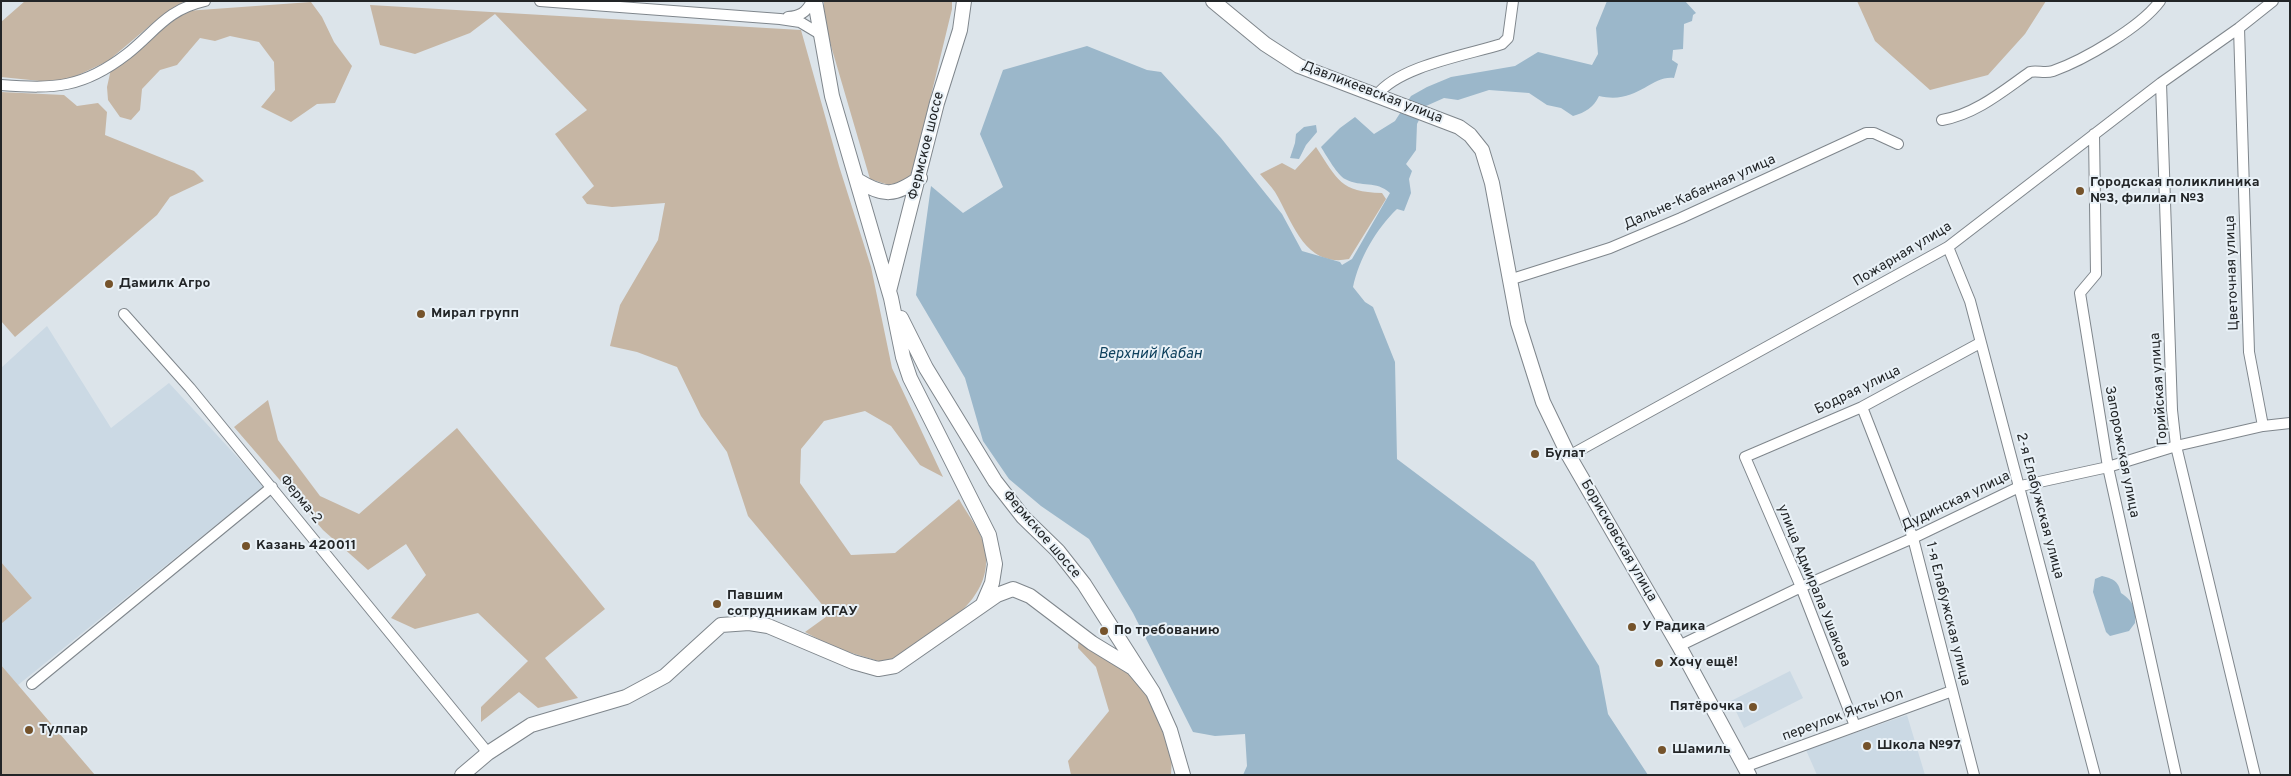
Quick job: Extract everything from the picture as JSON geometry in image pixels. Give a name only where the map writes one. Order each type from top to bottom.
[{"type":"street","points":[[1,85],[42,88],[76,83],[127,54],[174,12],[205,1]]},
{"type":"street","points":[[540,1],[780,19],[800,22],[808,25],[820,34]]},
{"type":"street","points":[[780,19],[800,15],[814,1]]},
{"type":"street","name":"Фермское шоссе","points":[[814,1],[832,96],[890,295],[903,357],[910,378],[989,535],[995,564],[992,583],[982,605]]},
{"type":"street","name":"Фермское шоссе","points":[[964,1],[960,30],[937,103],[890,295],[926,368],[995,481],[1023,517],[1058,551],[1084,584],[1153,692],[1170,730],[1183,775]]},
{"type":"street","name":"Давликеевская улица","points":[[1213,1],[1265,44],[1299,66],[1342,84],[1377,95],[1459,127],[1470,135],[1482,150]]},
{"type":"street","points":[[1377,95],[1386,84],[1413,71],[1502,44],[1508,38],[1513,1]]},
{"type":"street","points":[[1942,120],[1955,118],[1989,102],[2030,72],[2044,73],[2053,71],[2090,53],[2148,15],[2160,1]]},
{"type":"street","name":"Пожарная улица","points":[[1569,456],[1948,247],[2161,83],[2239,28],[2273,1]]},
{"type":"street","name":"Цветочная улица","points":[[2239,28],[2249,352],[2264,426]]},
{"type":"street","name":"Горийская улица","points":[[2161,83],[2172,410],[2176,446],[2255,775]]},
{"type":"street","name":"Дальне-Кабанная улица","points":[[1509,280],[1610,248],[1681,218],[1866,133],[1874,133],[1898,144]]},
{"type":"street","name":"Запорожская улица","points":[[2094,134],[2096,274],[2080,293],[2108,467],[2176,775]]},
{"type":"street","name":"Борисковская улица","points":[[1482,150],[1492,183],[1518,323],[1543,402],[1569,456],[1679,646],[1746,771]]},
{"type":"street","points":[[857,180],[874,190],[890,193],[904,189],[920,178]]},
{"type":"street","name":"2-я Елабужская улица","points":[[1948,247],[1970,301],[1980,343],[2021,486],[2095,775]]},
{"type":"street","name":"Ферма-2","points":[[124,314],[190,388],[488,753]]},
{"type":"street","name":"Бодрая улица","points":[[1744,458],[1862,407],[1980,343]]},
{"type":"street","name":"1-я Елабужская улица","points":[[1862,407],[1913,538],[1974,775]]},
{"type":"street","name":"Дудинская улица","points":[[1679,646],[1801,587],[1913,538],[2021,486],[2108,467],[2176,446],[2264,426],[2290,423]]},
{"type":"street","name":"улица Адмирала Ушакова","points":[[1744,458],[1801,587],[1855,726]]},
{"type":"street","points":[[32,684],[272,487]]},
{"type":"street","points":[[462,775],[488,753],[531,725],[626,697],[665,676],[722,625],[749,622],[768,626],[853,662],[878,669],[895,666],[997,595],[1013,589],[1030,596],[1092,643],[1133,668],[1153,692]]},
{"type":"street","name":"переулок Якты Юл","points":[[1746,771],[1855,726],[1952,691]]},
{"type":"shaded area","points":[[25,1],[185,1],[153,23],[108,61],[72,78],[50,82],[1,77],[1,22]]},
{"type":"shaded area","points":[[824,1],[952,1],[952,9],[911,178],[892,186],[870,179],[824,22]]},
{"type":"shaded area","points":[[1857,1],[2046,1],[2025,34],[1988,75],[1930,90],[1875,41]]},
{"type":"shaded area","points":[[311,2],[322,17],[334,42],[352,66],[335,103],[317,104],[291,122],[261,107],[275,90],[274,62],[259,42],[230,36],[215,41],[200,38],[177,65],[160,70],[142,89],[140,110],[131,120],[120,117],[108,100],[107,87],[111,69],[186,11]]},
{"type":"shaded area","points":[[370,5],[801,30],[839,166],[871,267],[892,368],[943,477],[920,465],[891,426],[865,411],[824,421],[801,449],[800,483],[851,555],[895,553],[959,499],[980,534],[986,561],[982,581],[972,599],[958,615],[940,629],[885,663],[835,648],[805,632],[830,614],[748,516],[727,452],[701,416],[677,367],[637,352],[610,346],[620,305],[658,240],[665,203],[612,207],[587,204],[582,197],[594,186],[555,134],[587,110],[495,14],[470,33],[415,54],[380,45]]},
{"type":"shaded area","points":[[1,92],[64,95],[77,106],[98,103],[107,112],[105,135],[194,171],[204,181],[170,197],[157,215],[15,337],[1,321]]},
{"type":"shaded area","points":[[1316,147],[1335,176],[1348,187],[1382,193],[1386,199],[1349,259],[1334,260],[1321,257],[1311,250],[1294,229],[1275,192],[1260,174],[1282,163],[1295,170]]},
{"type":"shaded area","points":[[47,326],[111,428],[169,383],[264,486],[18,685],[1,665],[1,624],[32,598],[1,562],[1,368]]},
{"type":"shaded area","points":[[268,400],[278,440],[320,496],[359,514],[457,428],[605,609],[545,658],[578,698],[538,708],[519,692],[481,722],[481,707],[528,661],[478,613],[415,629],[391,618],[426,575],[406,544],[368,570],[323,530],[234,427]]},
{"type":"shaded area","points":[[1,562],[32,598],[1,624]]},
{"type":"shaded area","points":[[1079,635],[1127,671],[1149,695],[1172,757],[1171,775],[1071,775],[1068,761],[1109,711],[1096,667],[1078,648]]},
{"type":"shaded area","name":"Тулпар","points":[[1,665],[95,775],[1,775]]},
{"type":"shaded area","points":[[1790,671],[1803,698],[1744,728],[1731,701]]},
{"type":"shaded area","name":"Школа №97","points":[[1907,715],[1925,775],[1817,775],[1806,750]]},
{"type":"water","name":"Верхний Кабан","points":[[1607,1],[1685,1],[1696,13],[1693,15],[1692,21],[1684,24],[1683,49],[1673,50],[1672,60],[1678,64],[1674,78],[1658,81],[1624,97],[1599,96],[1589,109],[1573,116],[1561,108],[1547,105],[1529,93],[1489,90],[1458,100],[1444,98],[1426,106],[1417,124],[1416,150],[1406,164],[1412,171],[1409,179],[1411,193],[1404,211],[1397,209],[1375,235],[1359,266],[1353,287],[1365,302],[1373,307],[1395,362],[1397,459],[1534,562],[1599,666],[1608,714],[1648,775],[1243,775],[1247,766],[1245,734],[1215,736],[1193,732],[1133,613],[1089,539],[1041,506],[1009,479],[983,441],[965,378],[916,295],[931,186],[963,213],[1003,187],[980,134],[1003,70],[1087,46],[1147,70],[1161,72],[1221,138],[1282,214],[1302,251],[1340,262],[1342,265],[1352,259],[1390,193],[1374,185],[1351,182],[1342,177],[1336,170],[1321,147],[1340,128],[1355,117],[1374,134],[1395,121],[1411,96],[1427,87],[1451,77],[1515,66],[1538,52],[1592,65],[1598,54],[1596,28]]},
{"type":"water","points":[[1316,125],[1317,132],[1306,145],[1299,159],[1290,158],[1296,134],[1304,127]]},
{"type":"water","points":[[2102,576],[2112,579],[2117,583],[2121,593],[2133,605],[2135,623],[2129,631],[2110,636],[2106,632],[2093,592],[2095,579]]},
{"type":"place","name":"Городская поликлиника №3, филиал №3","points":[[2080,191]]},
{"type":"place","name":"Дамилк Агро","points":[[109,284]]},
{"type":"place","name":"Мирал групп","points":[[421,314]]},
{"type":"place","name":"Булат","points":[[1535,454]]},
{"type":"place","name":"Казань 420011","points":[[246,546]]},
{"type":"place","name":"Павшим сотрудникам КГАУ","points":[[717,604]]},
{"type":"place","name":"У Радика","points":[[1632,627]]},
{"type":"place","name":"По требованию","points":[[1104,631]]},
{"type":"place","name":"Хочу ещё!","points":[[1659,663]]},
{"type":"place","name":"Пятёрочка","points":[[1753,707]]},
{"type":"place","name":"Тулпар","points":[[29,730]]},
{"type":"place","name":"Школа №97","points":[[1867,746]]},
{"type":"place","name":"Шамиль","points":[[1662,750]]}]
